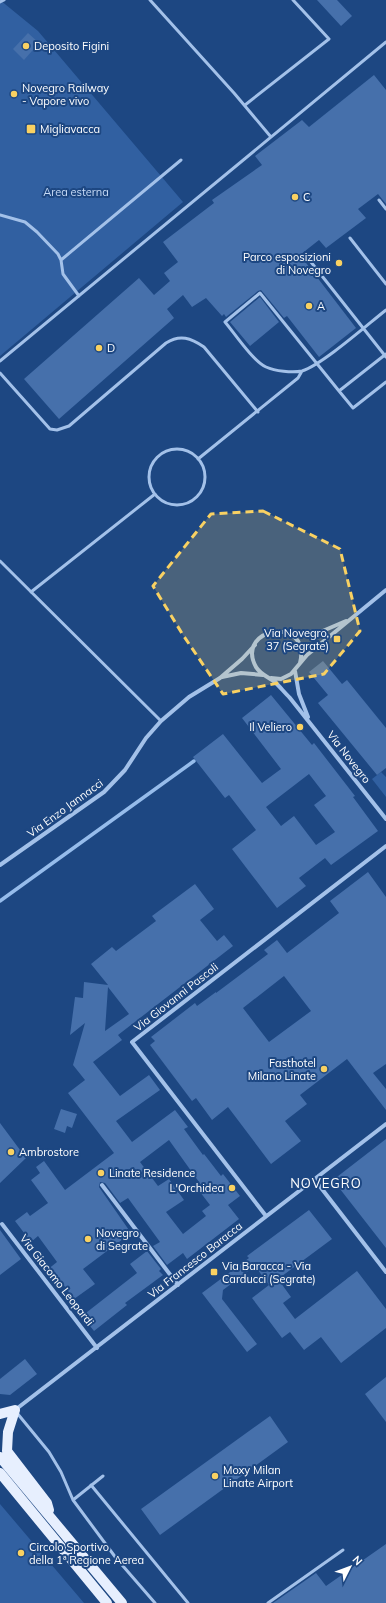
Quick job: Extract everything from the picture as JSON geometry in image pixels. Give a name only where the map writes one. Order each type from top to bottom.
[{"type":"main road","points":[[0,1414],[15,1410]]},
{"type":"main road","points":[[15,1410],[6,1443],[7,1451],[47,1504],[52,1521]]},
{"type":"main road","points":[[0,1457],[122,1603]]},
{"type":"main road","points":[[0,1473],[107,1603]]},
{"type":"street","points":[[220,678],[241,673],[282,678],[295,671],[300,663],[386,590]]},
{"type":"street","points":[[292,636],[323,632],[353,617]]},
{"type":"street","points":[[255,645],[262,636],[272,631],[283,632],[292,636],[300,647],[300,663]]},
{"type":"street","name":"Via Enzo Jannacci","points":[[0,866],[104,792],[125,770],[146,738],[161,721],[189,697],[220,678],[242,659],[255,645]]},
{"type":"street","name":"Via Novegro","points":[[255,645],[253,653],[254,663],[266,676],[289,696],[386,818]]},
{"type":"street","name":"Via Novegro","points":[[295,671],[298,694],[313,726]]},
{"type":"street","name":"Via Giovanni Pascoli","points":[[266,1216],[132,1042],[386,846]]},
{"type":"street","name":"Via Francesco Baracca","points":[[15,1410],[386,1124]]},
{"type":"street","points":[[315,1180],[386,1272]]},
{"type":"street","points":[[102,1184],[178,1285]]},
{"type":"street","name":"Via Giacomo Leopardi","points":[[2,1224],[97,1348]]},
{"type":"lane","points":[[0,2],[4,0]]},
{"type":"lane","points":[[150,0],[271,137]]},
{"type":"lane","points":[[245,106],[329,39],[293,0]]},
{"type":"lane","points":[[0,362],[386,42]]},
{"type":"lane","points":[[62,260],[181,160]]},
{"type":"lane","points":[[379,200],[386,209]]},
{"type":"lane","points":[[0,214],[16,218],[31,226],[62,260],[63,274],[79,296]]},
{"type":"lane","points":[[350,238],[386,284]]},
{"type":"lane","points":[[307,256],[385,356],[339,391]]},
{"type":"lane","points":[[386,310],[317,363],[302,371],[280,371],[265,367],[256,359],[225,322],[260,293],[317,363],[353,408],[386,382]]},
{"type":"lane","points":[[0,373],[50,429],[57,430],[69,426],[166,342],[174,338],[184,337],[204,347],[258,412]]},
{"type":"lane","points":[[198,459],[258,412],[298,378],[302,371]]},
{"type":"lane","points":[[172,450],[181,450],[190,453],[198,459],[205,475],[200,492],[194,499],[187,503],[169,504],[154,494],[150,485],[150,471],[156,459],[163,453],[172,450]]},
{"type":"lane","points":[[31,592],[154,494]]},
{"type":"lane","points":[[0,561],[161,721]]},
{"type":"lane","points":[[15,1410],[49,1452],[61,1472],[73,1500],[116,1558],[155,1603]]},
{"type":"lane","points":[[73,1500],[103,1476]]},
{"type":"lane","points":[[91,1485],[188,1603]]},
{"type":"lane","points":[[268,1603],[343,1550]]},
{"type":"highlighted area","points":[[263,511],[340,549],[360,631],[324,674],[223,694],[183,635],[153,586],[211,514]]},
{"type":"green space","name":"Area esterna","points":[[0,0],[38,31],[183,202],[0,356]]},
{"type":"green space","points":[[381,772],[386,777],[386,797],[372,779]]},
{"type":"green space","name":"Circolo Sportivo della 1ª Regione Aerea","points":[[0,1504],[84,1603],[0,1603]]},
{"type":"building","points":[[317,0],[337,0],[352,16],[341,26]]},
{"type":"building","name":"Deposito Figini","points":[[28,33],[39,43],[24,60],[13,49]]},
{"type":"building","name":"C","points":[[374,75],[386,90],[386,204],[378,194],[358,209],[366,218],[326,248],[319,240],[300,255],[356,328],[319,357],[287,316],[284,318],[261,290],[226,317],[224,314],[222,316],[206,298],[192,307],[183,295],[167,309],[174,318],[59,419],[24,379],[139,278],[154,295],[170,281],[164,273],[178,262],[163,242],[214,203],[212,200],[262,165],[255,156],[302,120],[309,127]]},
{"type":"building","points":[[260,297],[279,322],[250,346],[230,322]]},
{"type":"building","points":[[323,661],[342,684],[347,680],[386,728],[386,768],[377,775],[318,703],[328,695],[309,672]]},
{"type":"building","points":[[271,695],[312,745],[314,743],[355,796],[353,797],[378,831],[331,865],[325,858],[299,878],[306,886],[277,908],[232,849],[256,830],[229,795],[225,798],[193,757],[223,734],[262,783],[281,769],[242,718]],"holes":[[[309,774],[326,796],[314,805],[335,832],[316,845],[294,816],[281,826],[266,807]]]},
{"type":"building","points":[[368,872],[386,897],[386,1064],[373,1073],[386,1089],[386,1110],[347,1059],[300,1095],[307,1104],[285,1121],[301,1141],[271,1164],[228,1107],[212,1120],[196,1098],[192,1101],[150,1045],[155,1041],[151,1037],[195,1003],[197,1006],[268,954],[264,950],[277,940],[287,953],[339,913],[330,901]],"holes":[[[284,976],[311,1011],[269,1042],[243,1008]]]},
{"type":"building","points":[[195,884],[214,909],[200,920],[217,941],[224,935],[233,946],[118,1035],[122,1040],[93,1062],[120,1096],[149,1075],[160,1090],[116,1121],[132,1142],[175,1110],[188,1127],[184,1129],[203,1155],[204,1154],[221,1176],[223,1174],[240,1196],[228,1205],[239,1219],[187,1259],[183,1253],[167,1265],[153,1246],[160,1242],[128,1198],[120,1203],[105,1183],[100,1182],[99,1187],[131,1233],[83,1269],[95,1284],[74,1299],[63,1284],[60,1287],[47,1270],[57,1262],[38,1236],[31,1242],[15,1221],[27,1212],[30,1216],[48,1203],[31,1180],[40,1173],[36,1167],[44,1161],[65,1190],[114,1153],[68,1093],[85,1080],[73,1065],[85,1023],[70,1035],[75,997],[83,998],[84,982],[108,985],[91,964],[112,947],[116,951],[156,921],[152,916]],"holes":[[[108,987],[129,1014],[105,1031]],[[169,1140],[204,1189],[200,1192],[210,1205],[202,1211],[206,1216],[183,1234],[166,1212],[184,1200],[169,1179],[158,1186],[140,1162]]]},
{"type":"building","points":[[61,1109],[77,1114],[72,1128],[67,1126],[65,1133],[54,1129]]},
{"type":"building","name":"Ambrostore","points":[[0,1123],[26,1158],[0,1183]]},
{"type":"building","points":[[386,1139],[386,1248],[333,1180]]},
{"type":"building","points":[[309,1210],[332,1239],[278,1279],[291,1297],[283,1303],[295,1319],[357,1271],[386,1309],[386,1328],[341,1363],[321,1337],[304,1350],[290,1332],[282,1338],[252,1298],[269,1285],[255,1266],[223,1290],[222,1299],[257,1344],[247,1352],[202,1293],[249,1258],[247,1256]]},
{"type":"building","points":[[0,1230],[21,1259],[0,1275]]},
{"type":"building","points":[[147,1251],[161,1269],[159,1271],[163,1275],[125,1303],[127,1305],[94,1331],[82,1316],[137,1273],[130,1264]]},
{"type":"building","points":[[25,1359],[37,1374],[10,1395],[0,1394],[0,1379]]},
{"type":"building","points":[[386,1377],[386,1422],[365,1394]]},
{"type":"building","name":"Moxy Milan Linate Airport","points":[[270,1416],[288,1442],[160,1535],[141,1509]]},
{"type":"building","points":[[386,1544],[386,1603],[273,1603],[316,1573],[326,1586]]},
{"type":"waterway","points":[[0,901],[194,761]]},
{"type":"place","name":"Deposito Figini","points":[[26,46]]},
{"type":"place","name":"Novegro Railway - Vapore vivo","points":[[14,94]]},
{"type":"place","name":"Migliavacca","points":[[31,129]]},
{"type":"place","name":"C","points":[[295,197]]},
{"type":"place","name":"Parco esposizioni di Novegro","points":[[339,263]]},
{"type":"place","name":"A","points":[[309,306]]},
{"type":"place","name":"D","points":[[99,348]]},
{"type":"place","name":"Via Novegro, 37 (Segrate)","points":[[337,639]]},
{"type":"place","name":"Il Veliero","points":[[300,727]]},
{"type":"place","name":"Fasthotel Milano Linate","points":[[324,1069]]},
{"type":"place","name":"Ambrostore","points":[[11,1152]]},
{"type":"place","name":"Linate Residence","points":[[101,1173]]},
{"type":"place","name":"L'Orchidea","points":[[232,1188]]},
{"type":"place","name":"Novegro di Segrate","points":[[88,1239]]},
{"type":"place","name":"Via Baracca - Via Carducci (Segrate)","points":[[214,1272]]},
{"type":"place","name":"Moxy Milan Linate Airport","points":[[215,1476]]},
{"type":"place","name":"Circolo Sportivo della 1ª Regione Aerea","points":[[21,1553]]},
{"type":"district","name":"NOVEGRO","points":[[326,1183]]}]
